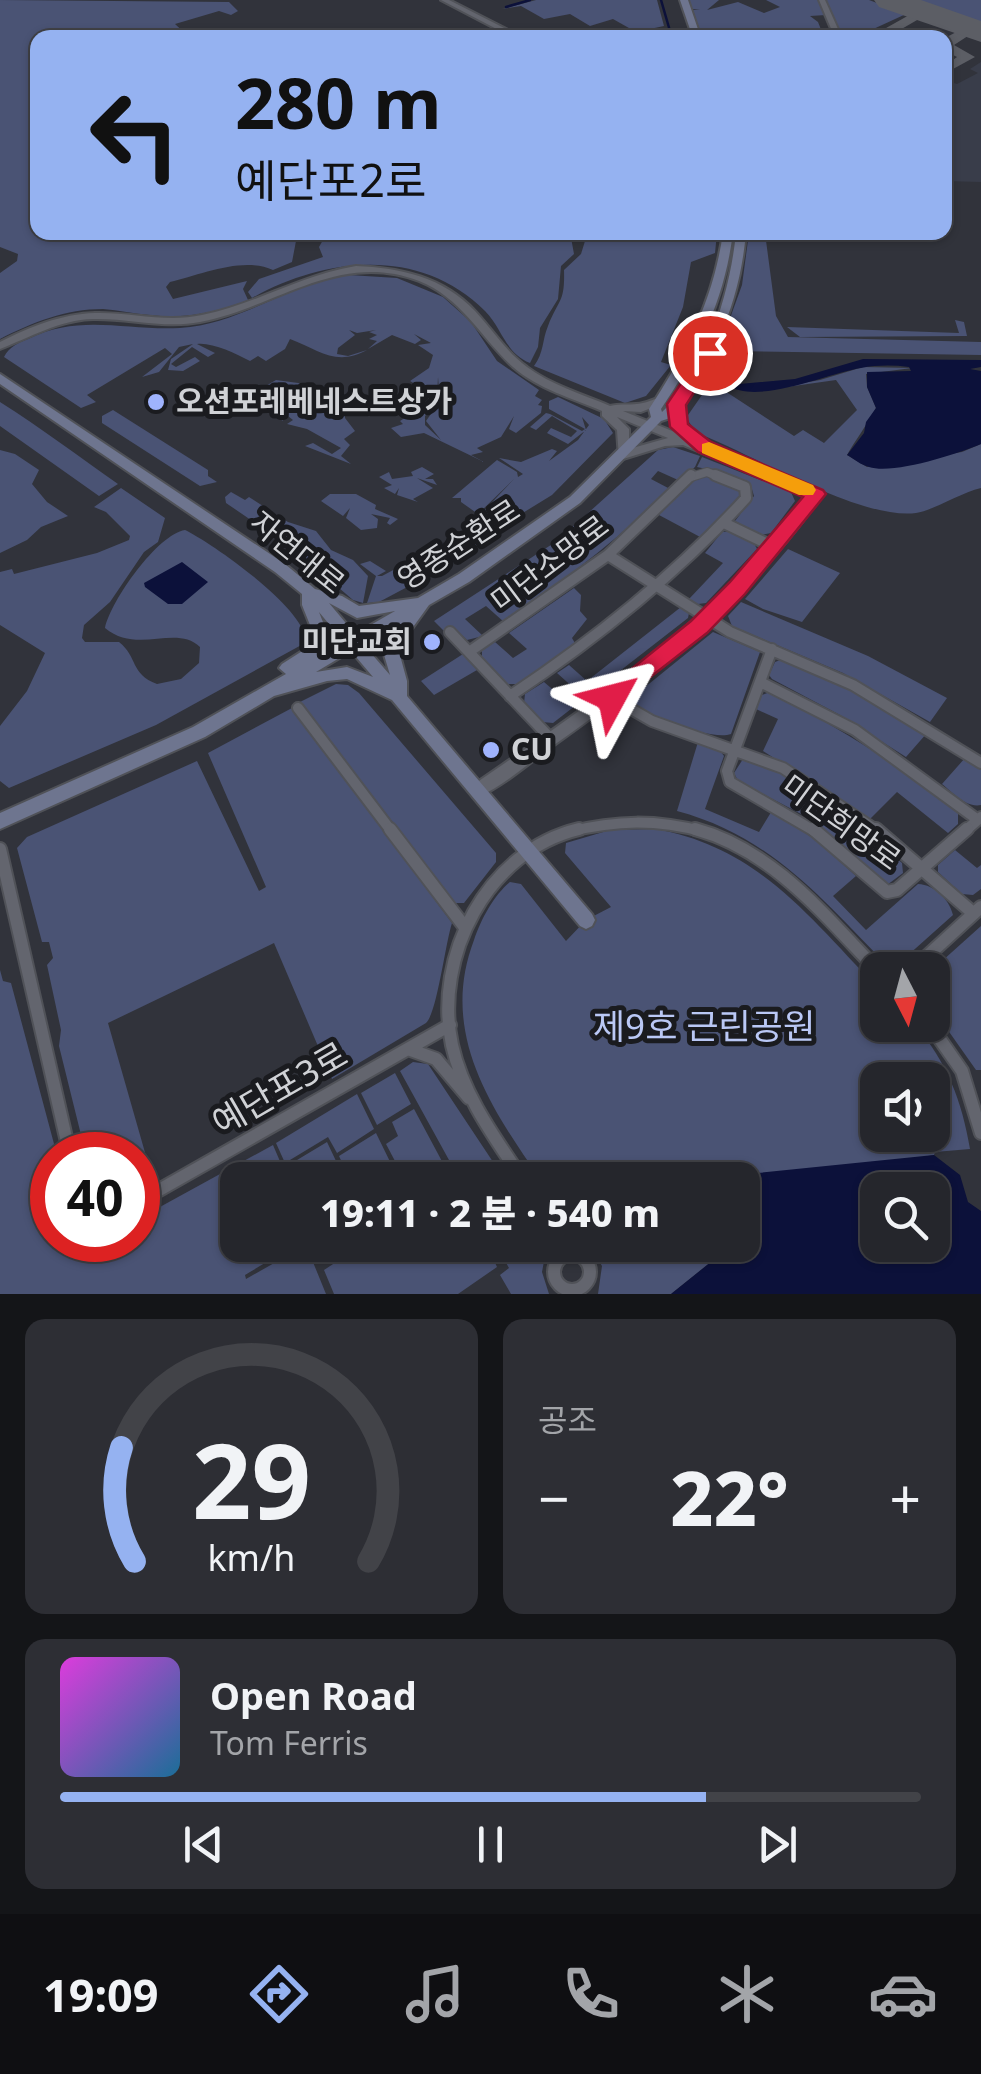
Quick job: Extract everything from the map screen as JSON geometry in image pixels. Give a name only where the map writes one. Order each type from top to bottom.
[{"type":"main road","points":[[675,0],[684,30]]},
{"type":"main road","points":[[684,0],[693,30]]},
{"type":"main road","points":[[669,402],[714,305],[726,240]]},
{"type":"main road","points":[[654,422],[655,409],[669,402],[707,360],[736,280],[741,240]]},
{"type":"main road","name":"자연대로","points":[[0,378],[266,558],[310,593],[586,920]]},
{"type":"main road","name":"영종순환로","points":[[0,820],[156,753],[424,601],[533,532],[575,500],[654,422]]},
{"type":"main road","points":[[268,690],[278,675],[317,646],[322,631],[311,611],[310,593],[368,614],[424,601]]},
{"type":"main road","points":[[268,690],[341,673],[356,676],[380,691],[400,695],[401,678],[390,646],[414,621],[424,601]]},
{"type":"street","points":[[444,0],[505,30]]},
{"type":"street","points":[[822,0],[835,30]]},
{"type":"street","points":[[0,346],[59,320],[91,316],[157,322],[199,320],[247,307],[314,276],[346,270],[391,271],[422,279],[451,294],[480,318],[512,363],[538,380],[595,404],[654,422],[816,494],[774,547],[708,618],[612,698],[478,790]]},
{"type":"street","points":[[595,404],[633,409],[669,402],[679,427],[704,447]]},
{"type":"street","points":[[595,404],[620,424],[622,455],[669,441],[704,447]]},
{"type":"street","name":"미단소망로","points":[[469,652],[608,555],[696,472],[722,476],[747,490],[746,498],[724,523],[659,587],[590,642],[510,696]]},
{"type":"street","points":[[724,523],[774,547]]},
{"type":"street","points":[[608,555],[708,618],[898,709],[981,763]]},
{"type":"street","points":[[450,632],[552,740]]},
{"type":"street","name":"미단희망로","points":[[772,649],[727,771],[730,782],[804,822],[882,890],[897,890],[979,818]]},
{"type":"street","points":[[760,682],[855,730],[979,818]]},
{"type":"street","points":[[612,698],[649,720],[735,746],[813,785],[977,910],[932,952]]},
{"type":"street","points":[[298,708],[464,926]]},
{"type":"street","points":[[471,1100],[450,1025],[452,965],[464,926],[496,878],[528,852],[565,831],[608,820],[662,820],[691,826],[742,846],[765,861],[860,953]]},
{"type":"street","points":[[0,849],[65,1132]]},
{"type":"street","name":"예단포3로","points":[[160,1190],[450,1025]]},
{"type":"street","points":[[942,1042],[962,1071],[981,1133]]},
{"type":"street","points":[[408,1049],[434,1055],[455,1086],[471,1100],[511,1162]]},
{"type":"shaded area","points":[[981,62],[981,182],[952,181],[952,82],[957,84],[978,73],[970,69]]},
{"type":"shaded area","points":[[863,359],[981,360],[981,367],[970,369],[981,371],[981,444],[893,468],[869,467],[847,455],[876,408],[867,387],[867,372],[911,371],[909,367],[861,368],[756,392],[728,385],[795,379]]},
{"type":"shaded area","points":[[182,562],[208,582],[182,604],[168,604],[145,587],[144,583]]},
{"type":"shaded area","points":[[934,1155],[960,1175],[968,1202],[981,1211],[981,1294],[671,1294],[711,1262],[760,1262],[760,1173]]},
{"type":"green space","points":[[0,0],[229,2],[238,11],[231,15],[219,11],[175,24],[181,30],[30,30],[30,240],[295,240],[292,262],[273,270],[248,265],[222,268],[170,282],[166,287],[173,299],[247,281],[243,289],[248,300],[224,308],[175,316],[103,309],[76,311],[37,322],[0,339],[0,273],[17,261],[18,254],[0,247]]},
{"type":"green space","points":[[536,0],[657,0],[664,26],[632,30],[613,19],[590,26],[570,14],[544,19],[521,6],[502,9]]},
{"type":"green space","points":[[688,0],[719,0],[707,10],[738,2],[764,13],[780,7],[766,0],[820,0],[826,15],[810,16],[821,30],[700,30],[693,10],[700,9],[692,9]]},
{"type":"green space","points":[[824,0],[869,0],[906,14],[871,30],[839,30]]},
{"type":"green space","points":[[910,0],[981,0],[981,25]]},
{"type":"green space","points":[[323,240],[571,240],[574,254],[561,266],[558,299],[540,328],[538,347],[530,363],[509,347],[485,311],[459,290],[402,268],[341,267],[280,284],[252,298],[248,292],[259,279],[323,257],[319,247]]},
{"type":"green space","points":[[716,240],[715,253],[691,262],[683,307],[661,362],[671,365],[646,396],[625,403],[534,366],[562,295],[564,270],[581,254],[585,241]]},
{"type":"green space","points":[[748,240],[766,240],[776,316],[788,337],[981,342],[981,355],[725,351],[720,346],[742,285]]},
{"type":"green space","points":[[349,275],[397,278],[443,297],[471,322],[497,361],[539,390],[535,396],[542,400],[538,405],[542,406],[541,413],[516,433],[509,429],[514,416],[501,437],[477,448],[483,452],[471,455],[484,462],[424,433],[401,437],[391,428],[403,424],[400,421],[431,401],[437,404],[425,416],[425,425],[441,440],[426,421],[440,401],[438,377],[437,397],[410,381],[429,368],[433,355],[418,345],[431,343],[414,334],[421,340],[415,344],[392,335],[368,349],[377,341],[369,339],[377,335],[369,332],[376,330],[349,330],[355,335],[338,348],[337,354],[348,356],[367,350],[346,357],[328,355],[290,339],[285,349],[266,361],[258,356],[250,361],[216,346],[197,344],[215,353],[208,357],[192,347],[171,364],[176,367],[195,357],[200,361],[183,371],[168,370],[171,359],[193,344],[179,347],[159,372],[142,377],[172,354],[165,348],[87,395],[96,402],[81,408],[4,357],[17,344],[47,331],[85,325],[203,325],[306,286]]},
{"type":"green space","points":[[955,320],[964,322],[967,336],[800,337],[787,327],[959,333]]},
{"type":"green space","points":[[863,367],[912,368],[866,374],[876,408],[847,455],[867,467],[962,452],[981,444],[981,488],[916,513],[866,506],[806,484],[697,433],[686,418],[711,382],[794,436],[803,430],[824,443],[857,410],[836,380],[758,391],[820,380]]},
{"type":"green space","points":[[276,380],[313,385],[307,389],[325,387],[311,392],[319,393],[313,398],[337,412],[345,407],[345,418],[355,431],[344,439],[350,445],[341,456],[351,464],[305,446],[313,443],[332,454],[341,448],[307,429],[287,424],[293,420],[278,408],[283,421],[262,407],[271,406],[265,397],[260,406],[257,393],[258,407],[243,399]]},
{"type":"green space","points":[[558,397],[604,419],[613,433],[552,495],[495,530],[480,515],[514,479],[478,514],[461,498],[452,498],[497,460],[517,472],[518,477],[523,474],[499,458],[521,462],[552,449],[557,451],[549,461],[578,440],[584,431],[568,444],[547,433],[551,428],[571,437],[577,431],[552,416],[536,430],[530,427],[546,413],[585,429],[549,409],[549,401]]},
{"type":"green space","points":[[0,402],[118,484],[99,496],[0,426]]},
{"type":"green space","points":[[113,410],[208,470],[208,476],[217,482],[200,486],[102,423],[102,416]]},
{"type":"green space","points":[[673,447],[700,456],[695,467],[678,480],[658,471],[651,479],[670,489],[548,591],[504,622],[486,606],[465,619],[483,636],[467,640],[453,627],[445,632],[434,621],[557,541],[658,450]]},
{"type":"green space","points":[[0,450],[15,454],[39,470],[32,484],[47,502],[68,516],[41,527],[27,540],[0,553]]},
{"type":"green space","points":[[702,457],[791,492],[795,501],[771,533],[760,535],[735,521],[754,496],[751,486],[729,474],[697,467]]},
{"type":"green space","points":[[422,467],[434,474],[425,479],[433,479],[437,485],[417,478],[433,488],[413,499],[418,502],[397,495],[399,488],[395,494],[384,488],[392,485],[379,477],[389,472],[392,479],[413,476],[411,472]]},
{"type":"green space","points":[[703,475],[740,488],[742,493],[702,538],[659,515],[693,479]]},
{"type":"green space","points":[[121,488],[165,518],[158,542],[144,552],[110,602],[84,625],[85,642],[119,642],[142,675],[157,684],[181,679],[199,663],[200,647],[190,641],[130,639],[105,628],[116,601],[149,555],[185,530],[236,563],[277,597],[303,630],[305,643],[156,725],[9,788],[0,781],[0,726],[27,691],[45,653],[0,625],[0,572],[12,569],[14,574],[97,553],[129,540],[130,536],[106,512],[94,507]]},
{"type":"green space","points":[[231,492],[245,500],[249,497],[288,522],[316,531],[331,550],[353,560],[368,576],[363,603],[353,600],[295,550],[226,503],[225,497]]},
{"type":"green space","points":[[330,494],[356,494],[376,505],[375,509],[398,519],[390,525],[390,518],[371,514],[378,519],[377,528],[361,530],[346,518],[350,508],[343,516],[321,501]]},
{"type":"green space","points":[[477,519],[494,532],[460,559],[379,602],[367,603],[376,576],[360,564],[370,561],[386,571],[377,576],[382,576],[457,536]]},
{"type":"green space","points":[[722,532],[742,535],[757,549],[706,603],[698,604],[689,599],[723,563],[705,553]]},
{"type":"green space","points":[[788,549],[840,573],[802,622],[745,599]]},
{"type":"green space","points":[[574,588],[581,595],[580,611],[587,619],[572,638],[576,645],[518,684],[508,684],[482,658],[482,650],[495,642],[513,658],[527,649],[509,633]]},
{"type":"green space","points":[[741,602],[868,656],[947,698],[930,722],[843,673],[732,626],[728,616]]},
{"type":"green space","points":[[681,607],[689,613],[688,618],[553,723],[542,722],[524,703],[525,694],[544,682],[564,699],[576,690],[557,673],[569,665],[587,681]]},
{"type":"green space","points":[[713,632],[760,652],[731,734],[709,734],[680,726],[631,702],[634,696]]},
{"type":"green space","points":[[463,654],[477,670],[434,695],[421,681]]},
{"type":"green space","points":[[783,659],[852,691],[927,733],[906,757],[840,715],[772,679],[769,675],[775,662]]},
{"type":"green space","points":[[336,684],[348,685],[359,693],[496,853],[496,862],[464,903],[455,903],[300,702]]},
{"type":"green space","points":[[770,692],[891,762],[958,813],[958,824],[948,833],[897,792],[870,819],[763,751],[778,719],[756,709],[762,695]]},
{"type":"green space","points":[[292,708],[452,923],[434,1006],[426,1023],[332,1079],[274,943],[108,1023],[139,1132],[80,1132],[59,1046],[61,1030],[47,965],[53,958],[49,942],[42,942],[17,848],[27,837],[197,761],[259,891],[266,887],[208,753]]},
{"type":"green space","points":[[698,742],[718,748],[724,756],[705,809],[759,832],[773,809],[800,826],[856,876],[833,896],[866,930],[918,884],[940,894],[953,915],[912,952],[874,952],[815,892],[767,853],[710,822],[677,811]]},
{"type":"green space","points":[[965,758],[981,770],[981,805],[965,802],[942,784]]},
{"type":"green space","points":[[743,759],[805,787],[902,863],[903,873],[887,885],[803,815],[738,781],[734,773]]},
{"type":"green space","name":"제9호 근린공원","points":[[655,829],[723,851],[779,888],[860,969],[860,1042],[928,1042],[941,1062],[860,1062],[860,1152],[935,1152],[934,1155],[760,1187],[760,1162],[529,1162],[504,1125],[475,1067],[466,1037],[465,974],[484,916],[510,882],[521,884],[566,941],[586,920],[611,907],[565,853],[566,843],[610,830]]},
{"type":"green space","points":[[955,850],[977,868],[981,865],[981,889],[973,895],[962,894],[938,872],[938,865]]},
{"type":"green space","points":[[981,926],[981,1070],[976,1070],[950,1033],[950,954]]},
{"type":"green space","points":[[0,970],[3,981],[11,983],[51,1132],[30,1132],[30,1262],[160,1262],[160,1207],[220,1174],[220,1262],[267,1262],[245,1275],[246,1279],[276,1262],[313,1262],[326,1294],[0,1294]]},
{"type":"green space","points":[[413,1062],[428,1064],[493,1162],[450,1162],[400,1071]]},
{"type":"green space","points":[[395,1073],[411,1104],[377,1125],[361,1093]]},
{"type":"green space","name":"제9호 근린공원","points":[[950,1079],[963,1115],[970,1149],[950,1151]]},
{"type":"green space","points":[[357,1094],[374,1129],[337,1153],[328,1137],[287,1162],[276,1143]]},
{"type":"green space","points":[[414,1109],[442,1162],[396,1162],[386,1144],[398,1136],[392,1122]]},
{"type":"green space","points":[[376,1133],[390,1162],[342,1162],[339,1156]]},
{"type":"green space","points":[[327,1142],[336,1162],[294,1162]]},
{"type":"green space","points":[[273,1145],[280,1162],[242,1162]]},
{"type":"green space","points":[[336,1262],[495,1262],[497,1267],[458,1294],[334,1294],[324,1270]]},
{"type":"green space","points":[[506,1262],[544,1262],[542,1272],[549,1294],[511,1294],[500,1275],[509,1268]]},
{"type":"green space","points":[[600,1262],[711,1262],[671,1294],[598,1294]]},
{"type":"waterway","points":[[506,7],[530,0]]},
{"type":"waterway","points":[[661,0],[670,30]]},
{"type":"taxiway","points":[[890,30],[925,12]]},
{"type":"taxiway","points":[[952,40],[967,32],[965,27]]},
{"type":"taxiway","points":[[952,49],[968,57],[953,65]]},
{"type":"runway","points":[[890,0],[981,32]]},
{"type":"slow traffic","points":[[709,449],[806,490]]},
{"type":"place","name":"오션포레베네스트상가","points":[[156,402]]},
{"type":"place","name":"미단교회","points":[[432,642]]},
{"type":"place","name":"CU","points":[[491,750]]},
{"type":"route","points":[[612,698],[699,627],[782,538],[816,494],[704,447],[679,427],[676,404],[710,353]]}]
